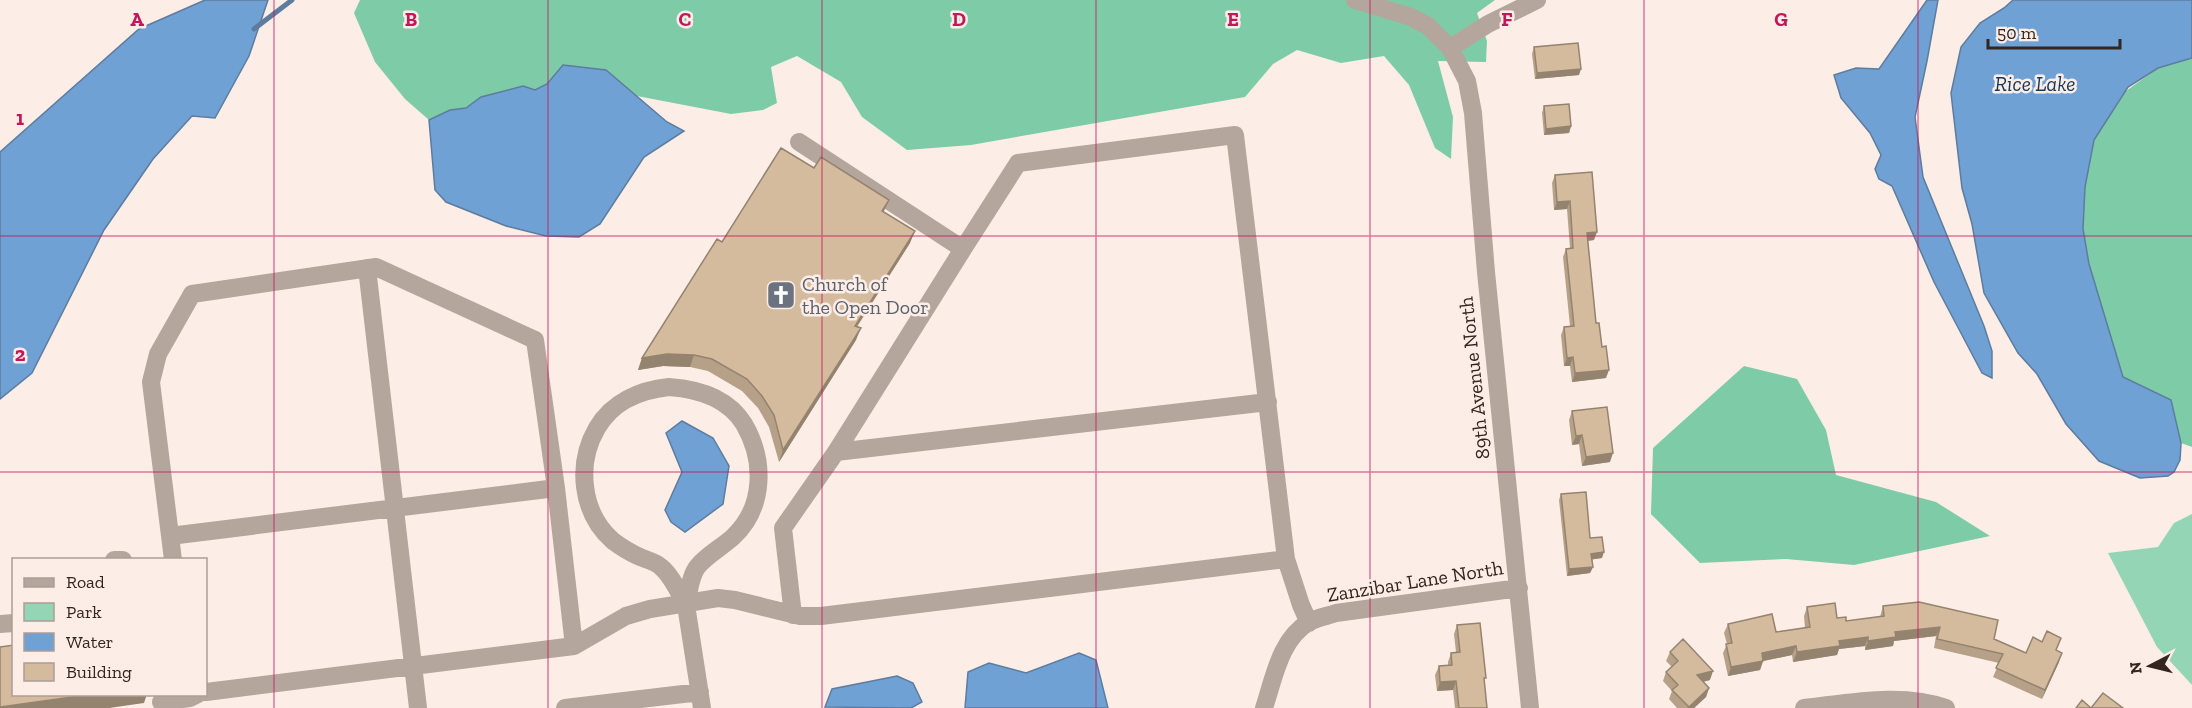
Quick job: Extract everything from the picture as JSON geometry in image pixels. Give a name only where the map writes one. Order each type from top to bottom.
[{"type":"street","name":"89th Avenue North","points":[[1355,0],[1411,17],[1428,26],[1450,48],[1467,81],[1473,113],[1486,272],[1530,708]]},
{"type":"street","points":[[1450,48],[1488,24],[1537,0]]},
{"type":"street","points":[[793,615],[783,528],[836,452],[1018,163],[1235,135],[1286,560],[1309,623]]},
{"type":"street","points":[[799,142],[963,249]]},
{"type":"street","points":[[173,558],[152,382],[158,354],[192,294],[376,267],[535,340],[556,488],[574,646]]},
{"type":"street","points":[[367,268],[418,708]]},
{"type":"street","points":[[565,708],[701,700],[686,605],[661,566],[638,556],[614,541],[600,527],[589,506],[585,486],[585,459],[591,438],[602,420],[625,400],[655,388],[692,389],[721,402],[740,418],[753,439],[759,463],[759,485],[754,506],[745,523],[734,536],[697,567],[686,605]]},
{"type":"street","points":[[836,452],[1268,402]]},
{"type":"street","points":[[170,536],[556,488]]},
{"type":"street","points":[[207,694],[574,646],[626,616],[650,609],[686,605],[718,598],[735,600],[793,615],[821,616],[1286,560]]},
{"type":"street","name":"Zanzibar Lane North","points":[[1264,708],[1288,642],[1309,623],[1336,613],[1519,588]]},
{"type":"street","points":[[161,701],[190,696]]},
{"type":"street","points":[[1804,708],[1904,700],[1946,708]]},
{"type":"green space","points":[[360,0],[1495,0],[1477,13],[1487,41],[1486,62],[1438,61],[1453,117],[1451,159],[1435,148],[1409,85],[1384,56],[1341,63],[1297,50],[1273,64],[1245,97],[971,145],[907,150],[862,117],[841,82],[797,56],[771,67],[777,103],[763,110],[731,114],[637,96],[606,70],[564,65],[547,84],[535,90],[481,97],[466,108],[450,110],[429,120],[405,99],[375,62],[354,13]]},
{"type":"green space","points":[[2192,58],[2192,447],[2181,443],[2171,400],[2123,378],[2089,264],[2083,229],[2085,187],[2094,140],[2126,91],[2158,68]]},
{"type":"green space","points":[[1744,366],[1797,379],[1826,430],[1836,475],[1936,502],[1990,536],[1854,565],[1786,559],[1700,563],[1651,514],[1653,448]]},
{"type":"green space","points":[[2192,514],[2192,685],[2157,647],[2108,553],[2158,547],[2174,523]]},
{"type":"water","points":[[205,0],[268,0],[249,56],[215,118],[192,116],[153,159],[104,230],[32,373],[0,399],[0,152],[139,29]]},
{"type":"water","points":[[1927,0],[1938,0],[1915,117],[1923,177],[1984,326],[1992,351],[1992,378],[1982,373],[1934,282],[1892,186],[1879,179],[1875,169],[1881,155],[1870,133],[1841,98],[1834,75],[1856,68],[1879,69]]},
{"type":"water","name":"Rice Lake","points":[[2013,0],[2192,0],[2192,58],[2158,68],[2128,87],[2094,140],[2085,187],[2083,229],[2089,264],[2123,377],[2171,400],[2181,443],[2180,460],[2174,472],[2168,476],[2140,478],[2099,461],[2066,424],[2037,374],[2018,353],[1984,293],[1972,224],[1962,188],[1951,93],[1961,47],[1980,23]]},
{"type":"water","points":[[563,65],[606,70],[667,122],[684,131],[644,157],[600,224],[579,237],[546,236],[506,226],[446,202],[435,190],[429,120],[450,110],[466,108],[481,97],[523,86],[535,90],[547,84]]},
{"type":"water","points":[[682,421],[713,438],[729,466],[723,504],[685,532],[671,522],[665,510],[682,472],[666,433]]},
{"type":"water","points":[[1079,653],[1096,660],[1108,708],[965,708],[968,672],[989,663],[1026,673]]},
{"type":"water","points":[[897,676],[913,683],[922,702],[911,708],[825,707],[832,689]]},
{"type":"building","points":[[1578,43],[1581,69],[1537,73],[1534,47]]},
{"type":"building","points":[[1569,104],[1571,126],[1546,129],[1544,106]]},
{"type":"building","name":"Church of the Open Door","points":[[781,148],[814,168],[821,157],[889,200],[882,211],[915,231],[855,326],[861,328],[783,450],[774,415],[762,396],[747,379],[712,359],[694,355],[667,354],[642,358],[717,239],[722,242]]},
{"type":"building","points":[[1592,172],[1597,232],[1587,233],[1596,323],[1599,323],[1602,347],[1606,346],[1609,370],[1575,373],[1573,357],[1567,358],[1564,327],[1574,326],[1566,249],[1573,248],[1570,201],[1557,202],[1555,175]]},
{"type":"building","points":[[1607,407],[1613,453],[1586,457],[1582,435],[1576,436],[1572,411]]},
{"type":"building","points":[[1586,492],[1590,538],[1602,537],[1604,552],[1591,554],[1593,567],[1569,569],[1561,494]]},
{"type":"building","points":[[1919,602],[1998,620],[1994,639],[2026,653],[2033,637],[2042,642],[2047,631],[2061,638],[2056,650],[2062,653],[2045,690],[1996,668],[2003,654],[1937,639],[1940,627],[1895,632],[1896,637],[1868,641],[1868,637],[1839,641],[1840,646],[1797,652],[1796,646],[1762,653],[1763,661],[1731,667],[1726,644],[1732,643],[1728,624],[1772,614],[1776,632],[1810,627],[1807,607],[1835,603],[1837,618],[1846,617],[1846,621],[1884,616],[1883,606]]},
{"type":"building","points":[[1480,623],[1487,708],[1459,708],[1456,681],[1440,682],[1439,666],[1452,665],[1451,653],[1460,652],[1457,625]]},
{"type":"building","points":[[1683,639],[1713,671],[1697,675],[1709,688],[1689,707],[1672,690],[1678,685],[1666,672],[1678,661],[1670,652]]},
{"type":"building","points":[[12,645],[12,696],[80,696],[0,707],[0,647]]},
{"type":"building","points":[[2103,693],[2123,708],[2091,708]]},
{"type":"building","points":[[2082,700],[2091,708],[2076,708]]},
{"type":"waterway","points":[[254,29],[292,0]]},
{"type":"place","name":"Church of the Open Door","points":[[781,295]]}]
